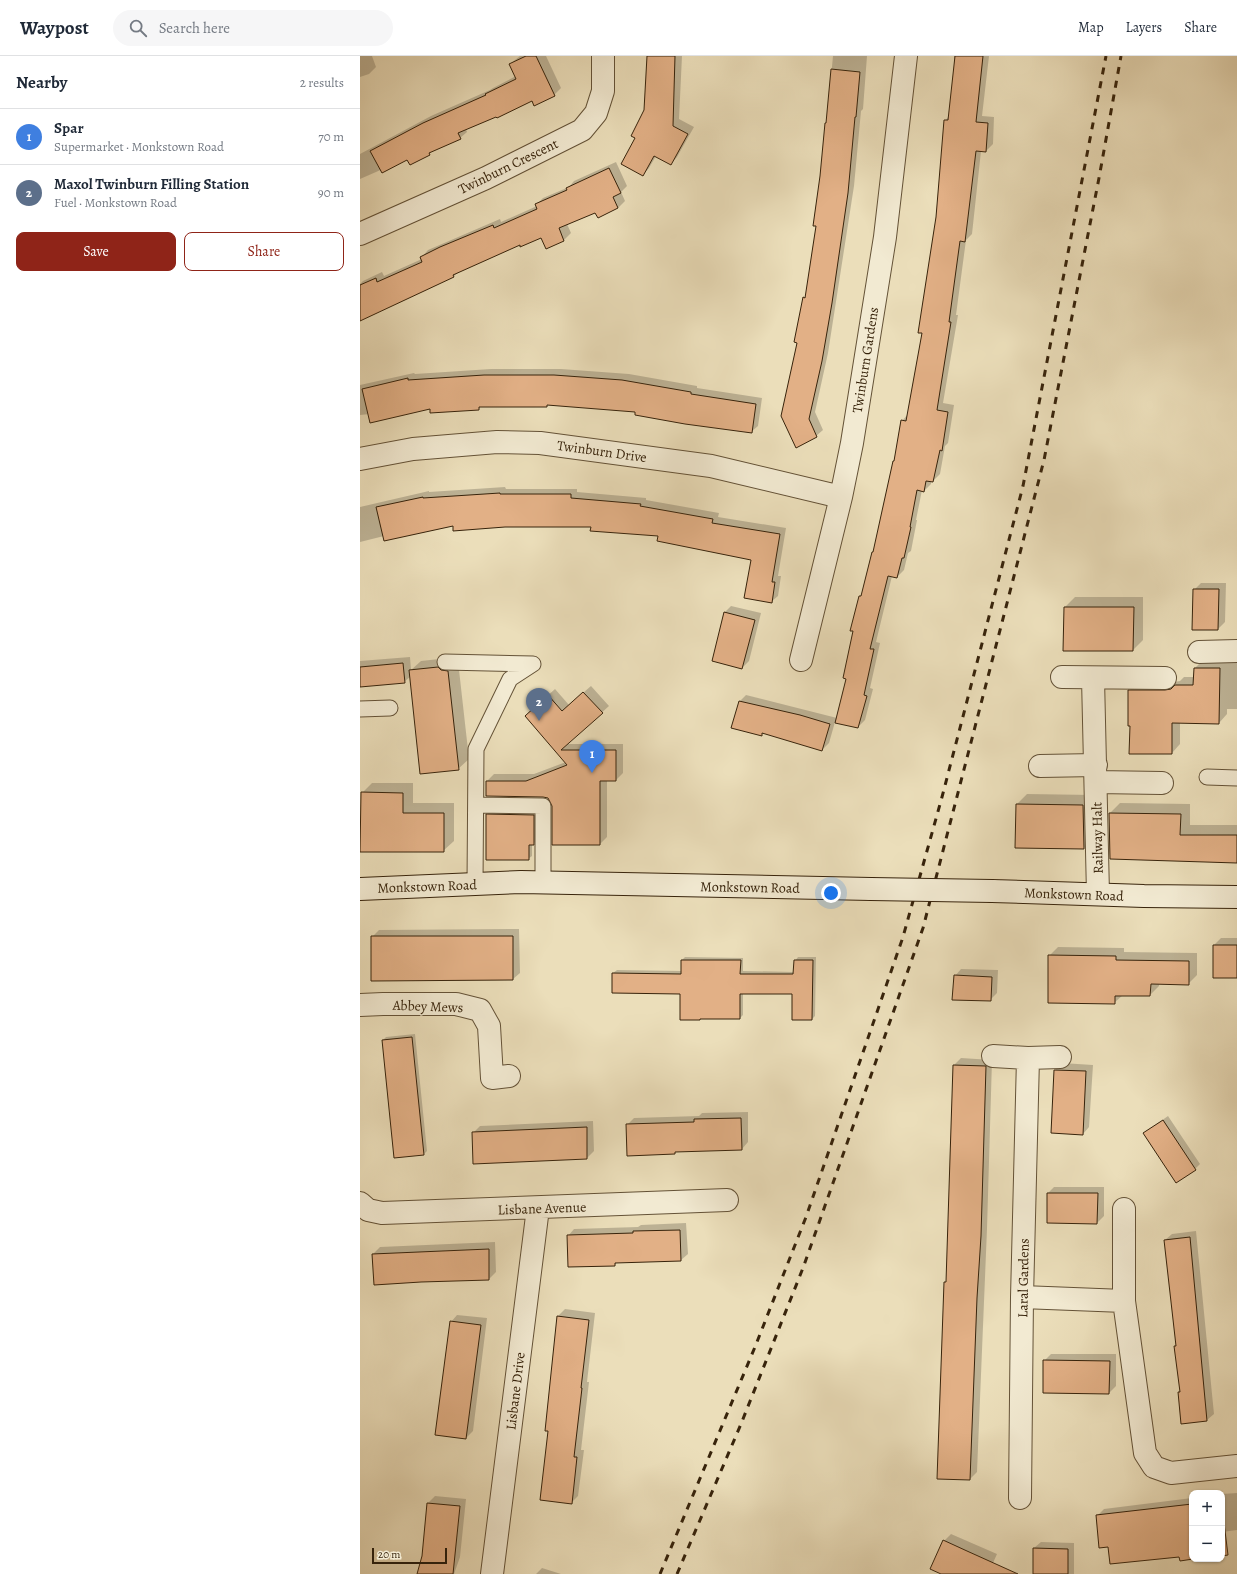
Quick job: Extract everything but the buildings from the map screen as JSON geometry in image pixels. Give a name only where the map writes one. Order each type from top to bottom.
[{"type":"street","name":"Twinburn Crescent","points":[[360,234],[486,178],[582,130],[596,113],[602,90],[603,56]]},
{"type":"street","name":"Twinburn Gardens","points":[[802,660],[841,497],[852,443],[885,237],[906,56]]},
{"type":"street","name":"Twinburn Drive","points":[[360,459],[420,448],[497,442],[540,443],[711,466],[841,497]]},
{"type":"street","points":[[1199,652],[1237,651]]},
{"type":"street","points":[[1062,677],[1165,678]]},
{"type":"street","name":"Railway Halt","points":[[1093,678],[1098,894]]},
{"type":"street","name":"Railway Halt","points":[[1040,766],[1162,783]]},
{"type":"street","name":"Monkstown Road","points":[[360,889],[475,884],[543,883],[1237,897]]},
{"type":"street","name":"Abbey Mews","points":[[360,1005],[456,1004],[480,1010],[489,1026],[492,1078],[509,1076]]},
{"type":"street","points":[[993,1056],[1028,1058],[1060,1057]]},
{"type":"street","name":"Laral Gardens","points":[[1020,1498],[1022,1297],[1028,1058]]},
{"type":"street","name":"Lisbane Avenue","points":[[360,1203],[368,1210],[382,1213],[727,1200]]},
{"type":"street","name":"Lisbane Drive","points":[[492,1574],[538,1208]]},
{"type":"street","points":[[1124,1210],[1124,1301],[1145,1453],[1154,1467],[1171,1473],[1237,1466]]},
{"type":"street","points":[[1022,1297],[1124,1301]]},
{"type":"lane","points":[[445,662],[533,664],[510,679],[476,750],[475,884]]},
{"type":"lane","points":[[360,709],[390,708]]},
{"type":"lane","points":[[1207,777],[1237,778]]},
{"type":"lane","points":[[476,805],[543,806],[543,883]]},
{"type":"railway","points":[[660,1574],[755,1347],[806,1217],[903,937],[942,797],[1023,486],[1106,56]]},
{"type":"railway","points":[[677,1574],[741,1424],[803,1268],[923,928],[1044,460],[1099,178],[1121,56]]},
{"type":"place","name":"Maxol Twinburn Filling Station","points":[[539,721]]},
{"type":"place","name":"Spar","points":[[592,773]]}]
